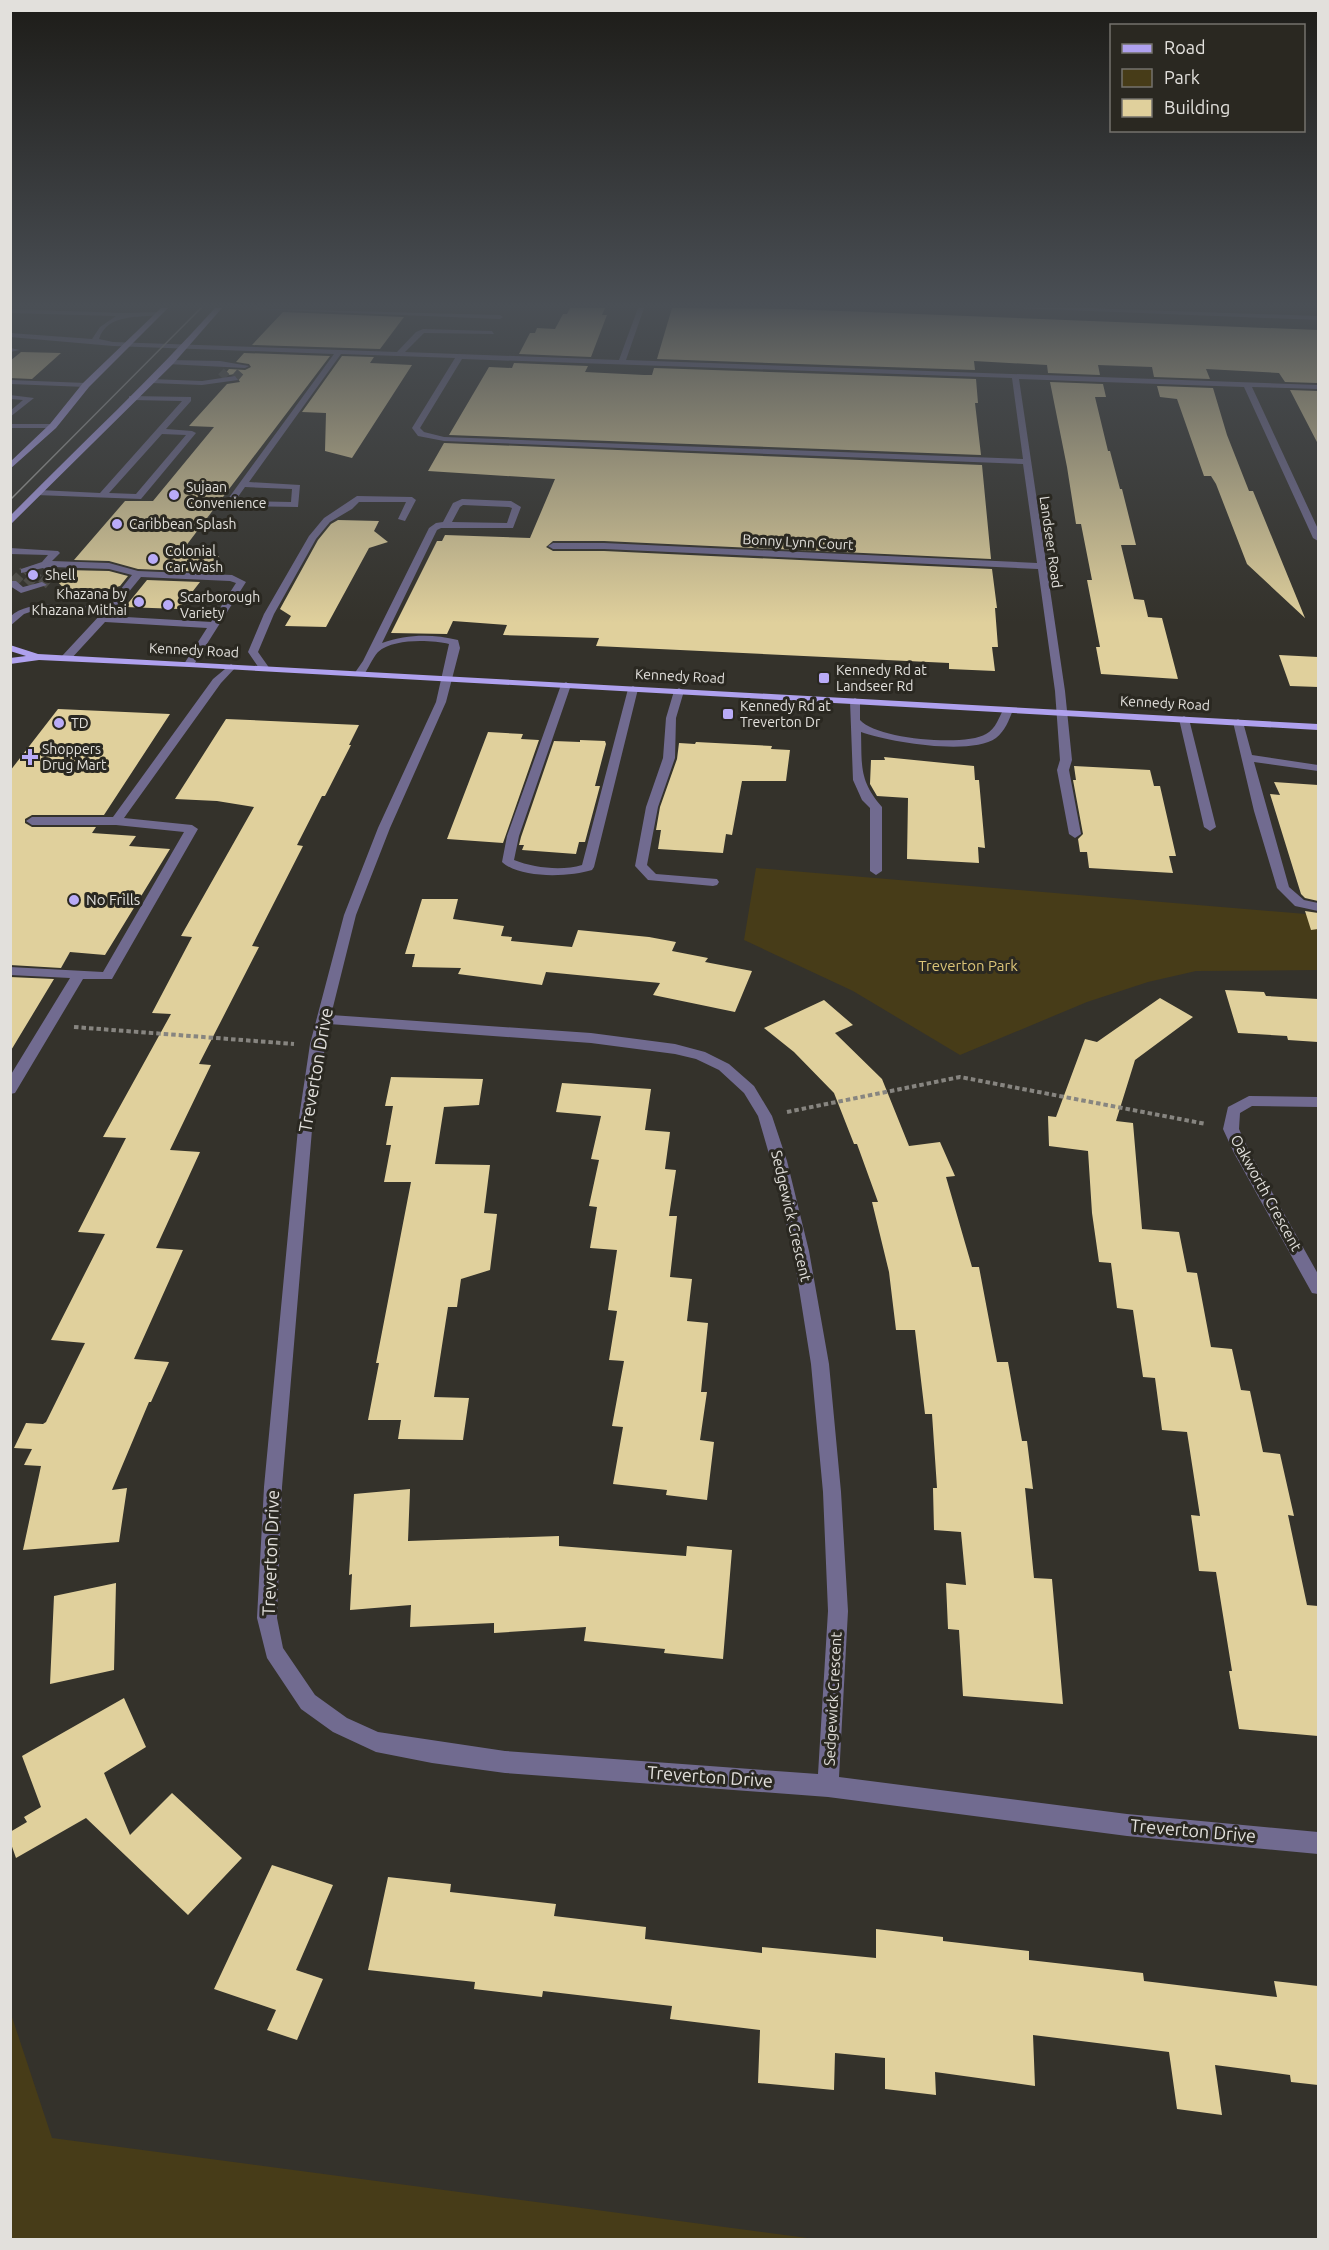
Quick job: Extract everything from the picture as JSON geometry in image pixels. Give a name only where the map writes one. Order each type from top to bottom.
[{"type":"main road","points":[[10,467],[63,413]]},
{"type":"main road","points":[[10,522],[117,413]]},
{"type":"main road","name":"Kennedy Road","points":[[10,648],[39,657]]},
{"type":"main road","name":"Kennedy Road","points":[[10,661],[39,657],[189,664],[1318,727]]},
{"type":"street","points":[[103,495],[175,413]]},
{"type":"street","points":[[243,484],[297,487],[295,505],[229,503],[295,413]]},
{"type":"street","points":[[425,413],[416,428],[421,434],[444,439],[1027,462]]},
{"type":"street","name":"Landseer Road","points":[[1020,413],[1062,712],[1066,760],[1063,770],[1075,834]]},
{"type":"street","points":[[1261,413],[1318,538]]},
{"type":"street","points":[[10,426],[53,426]]},
{"type":"street","points":[[39,494],[138,497],[192,433],[159,431]]},
{"type":"street","points":[[265,669],[253,652],[261,630],[312,538],[327,520],[349,507],[357,499],[412,500],[402,519]]},
{"type":"street","points":[[359,674],[374,650],[433,528],[439,525],[510,526],[518,507],[512,504],[462,502],[456,505],[446,525]]},
{"type":"street","name":"Bonny Lynn Court","points":[[553,546],[604,546],[1041,566]]},
{"type":"street","points":[[10,551],[55,553],[41,568]]},
{"type":"street","points":[[24,571],[41,568],[109,566],[138,574],[232,578],[241,582],[216,625],[189,664]]},
{"type":"street","points":[[41,568],[52,573]]},
{"type":"street","points":[[66,658],[138,574]]},
{"type":"street","points":[[32,608],[18,588],[42,585]]},
{"type":"street","points":[[10,623],[21,612],[32,608],[216,625]]},
{"type":"street","name":"Treverton Drive","points":[[374,650],[404,637],[454,642],[455,648],[441,702],[384,828],[350,915],[317,1044],[306,1118],[273,1487],[267,1618],[274,1651],[308,1702],[340,1725],[376,1742],[432,1752],[506,1762],[828,1786],[1127,1825],[1318,1843]]},
{"type":"street","points":[[116,821],[217,681],[231,667]]},
{"type":"street","points":[[566,686],[513,836],[508,862],[518,868],[577,872],[588,867],[633,689]]},
{"type":"street","points":[[679,692],[671,718],[669,758],[652,807],[641,866],[652,877],[713,882]]},
{"type":"street","points":[[855,701],[860,786],[866,801],[876,807],[876,871]]},
{"type":"street","points":[[855,720],[863,729],[915,740],[974,741],[990,738],[1000,727],[1008,710]]},
{"type":"street","points":[[1184,719],[1210,827]]},
{"type":"street","points":[[1238,722],[1260,811],[1283,888],[1300,903],[1318,907]]},
{"type":"street","points":[[1248,758],[1318,768]]},
{"type":"street","points":[[10,970],[107,976],[192,829],[116,821],[32,820]]},
{"type":"street","points":[[10,1089],[79,974]]},
{"type":"street","name":"Sedgewick Crescent","points":[[324,1019],[591,1038],[675,1048],[700,1055],[724,1067],[749,1090],[765,1116],[801,1251],[820,1364],[832,1492],[838,1611],[828,1786]]},
{"type":"street","name":"Oakworth Crescent","points":[[1318,1102],[1249,1101],[1233,1111],[1231,1129],[1242,1153],[1318,1288]]},
{"type":"path","points":[[49,1024],[317,1044]]},
{"type":"path","points":[[765,1116],[960,1077],[1231,1129]]},
{"type":"green space","name":"Treverton Park","points":[[756,868],[1318,915],[1318,970],[1196,971],[1148,982],[1087,1002],[960,1055],[853,991],[744,940]]},
{"type":"green space","points":[[11,2014],[52,2138],[815,2239],[11,2239]]},
{"type":"building","points":[[201,413],[287,413],[179,555],[219,556],[208,572],[138,569],[109,561],[74,560],[125,501],[153,501],[214,427],[189,426]]},
{"type":"building","points":[[326,413],[381,413],[352,458],[325,451]]},
{"type":"building","points":[[462,413],[976,413],[981,455],[449,435]]},
{"type":"building","points":[[1056,413],[1099,413],[1136,545],[1121,545],[1134,599],[1144,600],[1148,617],[1162,618],[1178,679],[1101,674],[1096,647],[1100,647],[1087,580],[1092,580],[1081,524],[1076,524]]},
{"type":"building","points":[[1182,413],[1220,413],[1249,491],[1253,491],[1305,618],[1247,564],[1216,484],[1211,476],[1204,476]]},
{"type":"building","points":[[1302,413],[1318,413],[1318,444]]},
{"type":"building","points":[[444,443],[982,465],[991,559],[604,541],[553,541],[546,547],[553,551],[604,551],[992,569],[997,608],[995,608],[998,647],[992,647],[995,671],[949,669],[949,663],[596,646],[599,638],[503,635],[507,625],[453,621],[447,634],[391,633],[437,541],[442,541],[445,535],[530,538],[555,479],[428,471]]},
{"type":"building","points":[[338,520],[379,521],[374,531],[388,542],[369,548],[326,627],[285,626],[291,616],[280,609],[318,540],[331,524]]},
{"type":"building","points":[[65,570],[109,571],[128,576],[120,586],[74,599],[56,580]]},
{"type":"building","points":[[147,580],[200,582],[179,609],[125,607]]},
{"type":"building","points":[[1279,655],[1318,657],[1318,687],[1290,686]]},
{"type":"building","points":[[58,709],[170,714],[104,815],[32,815],[25,819],[25,823],[32,827],[96,827],[92,833],[136,836],[129,846],[170,849],[105,955],[70,952],[61,968],[10,965],[10,771]]},
{"type":"building","points":[[226,719],[359,725],[325,796],[322,796],[297,845],[303,846],[252,946],[259,947],[199,1064],[211,1065],[170,1150],[200,1152],[156,1248],[183,1250],[134,1359],[169,1362],[149,1402],[112,1490],[127,1488],[119,1542],[23,1550],[41,1466],[24,1465],[32,1449],[14,1448],[26,1423],[43,1424],[46,1422],[85,1343],[51,1340],[105,1234],[78,1232],[126,1138],[103,1137],[171,1014],[152,1013],[192,937],[181,936],[254,807],[217,801],[175,799]]},
{"type":"building","points":[[488,732],[523,734],[521,739],[539,740],[503,843],[447,839]]},
{"type":"building","points":[[580,740],[605,741],[606,744],[595,786],[600,786],[585,842],[579,842],[576,854],[522,850],[524,845],[519,845],[521,837],[554,741],[580,742]]},
{"type":"building","points":[[696,742],[772,746],[771,749],[790,750],[786,781],[742,781],[732,835],[726,834],[723,853],[658,849],[661,830],[656,830],[660,807],[677,759],[679,743],[695,744]]},
{"type":"building","points":[[884,757],[974,766],[975,780],[979,780],[985,848],[978,847],[979,863],[907,859],[908,798],[877,796],[870,784],[871,760],[885,760]]},
{"type":"building","points":[[1074,766],[1150,770],[1154,786],[1160,786],[1176,856],[1169,856],[1173,873],[1089,868],[1087,852],[1080,852],[1078,839],[1083,834],[1073,780],[1076,780]]},
{"type":"building","points":[[1274,782],[1318,785],[1318,901],[1305,898],[1301,894],[1270,794],[1280,795]]},
{"type":"building","points":[[422,899],[458,899],[453,919],[504,926],[501,936],[512,937],[511,941],[572,947],[578,930],[649,937],[676,942],[672,951],[708,958],[705,962],[752,971],[735,1012],[653,995],[660,983],[546,972],[542,985],[458,974],[461,968],[412,967],[415,954],[405,954]]},
{"type":"building","points":[[1305,911],[1318,913],[1318,929],[1311,930]]},
{"type":"building","points":[[10,977],[54,979],[10,1052]]},
{"type":"building","points":[[1225,990],[1264,992],[1266,996],[1318,999],[1318,1042],[1288,1040],[1287,1036],[1238,1033]]},
{"type":"building","points":[[1160,998],[1193,1017],[1135,1060],[1116,1121],[1133,1123],[1142,1229],[1179,1232],[1187,1272],[1197,1273],[1211,1347],[1232,1349],[1241,1390],[1250,1391],[1263,1452],[1280,1454],[1294,1516],[1288,1515],[1307,1605],[1318,1606],[1318,1736],[1239,1729],[1216,1572],[1199,1571],[1191,1515],[1200,1516],[1187,1432],[1162,1430],[1155,1378],[1143,1377],[1133,1310],[1117,1308],[1111,1263],[1099,1262],[1092,1213],[1088,1151],[1049,1146],[1048,1116],[1056,1117],[1085,1039],[1097,1042]]},
{"type":"building","points":[[824,1000],[853,1025],[835,1033],[882,1079],[909,1146],[940,1142],[955,1176],[946,1177],[972,1267],[979,1267],[997,1362],[1008,1362],[1022,1441],[1027,1441],[1033,1489],[1025,1488],[1034,1578],[1052,1579],[1063,1704],[963,1696],[959,1630],[948,1629],[946,1583],[966,1585],[961,1532],[934,1530],[933,1488],[937,1488],[932,1414],[925,1414],[915,1330],[896,1330],[889,1272],[872,1202],[878,1202],[857,1144],[854,1144],[834,1093],[794,1052],[764,1028]]},
{"type":"building","points":[[391,1077],[483,1079],[479,1105],[444,1107],[435,1164],[490,1165],[484,1213],[497,1214],[490,1270],[461,1279],[457,1307],[448,1307],[434,1397],[469,1398],[463,1440],[398,1439],[401,1420],[368,1420],[379,1363],[376,1363],[411,1182],[384,1182],[391,1145],[386,1145],[393,1106],[385,1106]]},
{"type":"building","points":[[562,1083],[651,1089],[645,1130],[670,1132],[665,1169],[676,1170],[669,1216],[677,1216],[670,1277],[692,1279],[687,1321],[708,1323],[701,1392],[707,1392],[700,1440],[714,1442],[707,1500],[666,1495],[667,1490],[613,1484],[623,1427],[612,1426],[624,1361],[609,1360],[617,1311],[608,1310],[617,1250],[590,1248],[597,1207],[589,1206],[599,1160],[591,1159],[601,1116],[556,1112]]},
{"type":"building","points":[[410,1489],[408,1541],[559,1536],[559,1546],[686,1556],[687,1546],[732,1550],[723,1659],[664,1653],[665,1649],[584,1641],[586,1627],[494,1633],[494,1623],[410,1627],[411,1605],[350,1610],[352,1574],[349,1575],[354,1494]]},
{"type":"building","points":[[116,1583],[114,1670],[50,1684],[54,1596]]},
{"type":"building","points":[[124,1698],[146,1747],[104,1773],[130,1835],[172,1793],[242,1858],[188,1915],[86,1818],[16,1858],[10,1841],[10,1832],[27,1822],[24,1817],[41,1807],[22,1756]]},
{"type":"building","points":[[272,1865],[333,1885],[296,1970],[323,1979],[297,2040],[267,2030],[276,2010],[214,1989]]},
{"type":"building","points":[[388,1877],[451,1884],[450,1892],[556,1904],[554,1916],[646,1927],[645,1939],[762,1953],[762,1947],[876,1958],[876,1929],[943,1937],[943,1941],[1029,1951],[1029,1960],[1143,1973],[1144,1981],[1277,1997],[1274,1981],[1318,1986],[1318,2085],[1291,2082],[1290,2075],[1215,2065],[1222,2115],[1177,2109],[1169,2052],[1033,2035],[1035,2086],[935,2072],[936,2095],[885,2089],[885,2058],[835,2053],[834,2090],[758,2083],[760,2030],[670,2019],[672,2006],[543,1991],[542,1997],[474,1989],[475,1982],[368,1970]]},
{"type":"tunnel","points":[[13,583],[24,571]]},
{"type":"tunnel","points":[[27,584],[38,572]]},
{"type":"tunnel","points":[[42,585],[52,573]]},
{"type":"tram line","points":[[10,500],[97,413]]},
{"type":"place","name":"Sujaan Convenience","points":[[174,495]]},
{"type":"place","name":"Caribbean Splash","points":[[117,524]]},
{"type":"place","name":"Colonial Car Wash","points":[[153,559]]},
{"type":"place","name":"Shell","points":[[33,575]]},
{"type":"place","name":"Khazana by Khazana Mithai","points":[[139,602]]},
{"type":"place","name":"Scarborough Variety","points":[[168,605]]},
{"type":"place","name":"Kennedy Rd at Landseer Rd","points":[[824,678]]},
{"type":"place","name":"Kennedy Rd at Treverton Dr","points":[[728,714]]},
{"type":"place","name":"TD","points":[[59,723]]},
{"type":"place","name":"Shoppers Drug Mart","points":[[30,757]]},
{"type":"place","name":"No Frills","points":[[74,900]]}]
